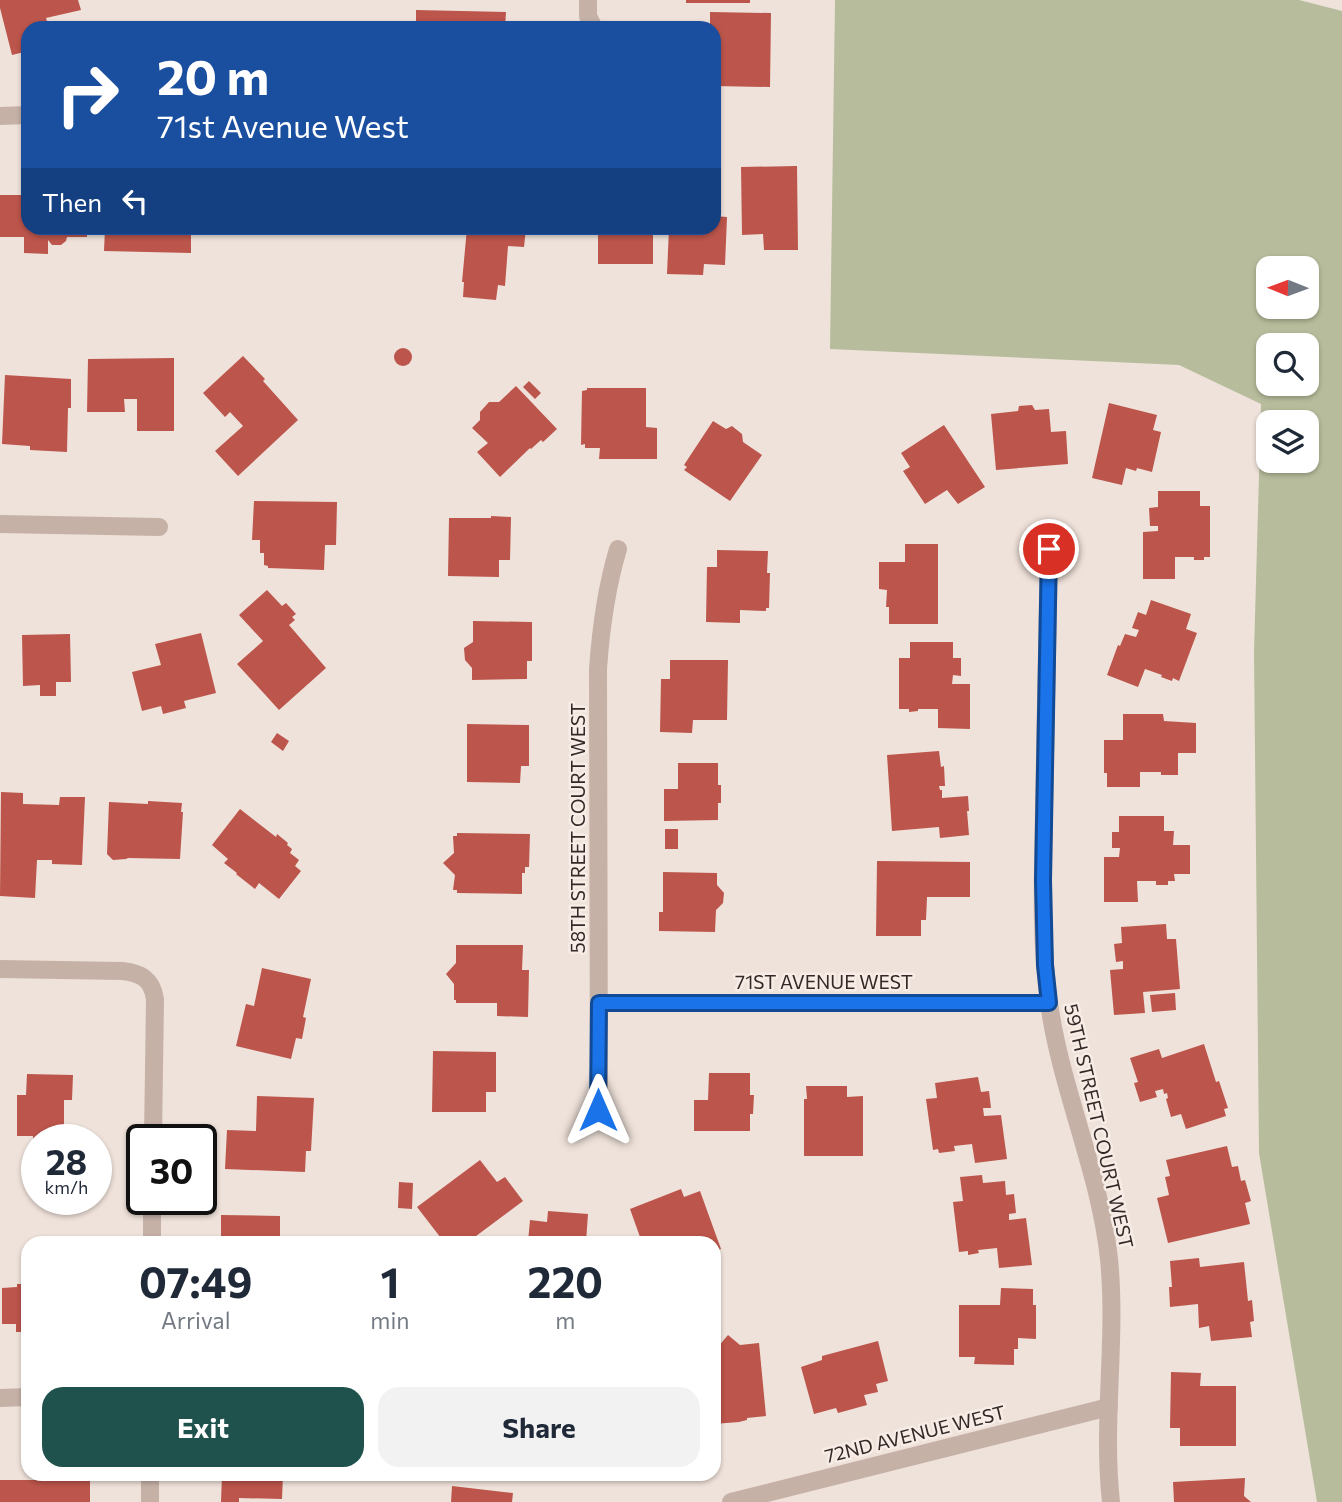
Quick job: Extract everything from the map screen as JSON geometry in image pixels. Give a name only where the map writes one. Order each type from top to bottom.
[{"type":"street","points":[[588,0],[590,21]]},
{"type":"street","points":[[0,116],[21,115]]},
{"type":"street","points":[[0,524],[159,527]]},
{"type":"street","name":"58TH STREET COURT WEST","points":[[598,1110],[598,668],[604,604],[618,549]]},
{"type":"street","name":"59TH STREET COURT WEST","points":[[1049,549],[1043,880],[1045,965],[1056,1043],[1104,1226],[1109,1261],[1111,1502]]},
{"type":"street","points":[[0,969],[101,970],[132,972],[144,976],[152,986],[155,999],[153,1124]]},
{"type":"street","name":"71ST AVENUE WEST","points":[[599,1003],[1049,1003]]},
{"type":"street","points":[[152,1215],[152,1236]]},
{"type":"street","points":[[0,1398],[21,1398]]},
{"type":"street","name":"72ND AVENUE WEST","points":[[731,1502],[1109,1407]]},
{"type":"street","points":[[150,1481],[150,1502]]},
{"type":"green space","points":[[835,0],[1299,0],[1342,11],[1342,1502],[1317,1502],[1259,1153],[1254,652],[1259,473],[1319,473],[1319,410],[1261,410],[1261,404],[1179,365],[830,349]]},
{"type":"building","points":[[0,0],[78,0],[81,10],[46,18],[47,21],[21,21],[21,53],[12,55]]},
{"type":"building","points":[[686,0],[750,0],[750,3],[686,3]]},
{"type":"building","points":[[416,10],[506,12],[505,21],[416,21]]},
{"type":"building","points":[[710,12],[771,13],[770,87],[721,86],[721,21],[710,21]]},
{"type":"building","points":[[797,166],[798,250],[764,250],[763,234],[742,235],[741,167]]},
{"type":"building","points":[[0,195],[21,195],[21,235],[87,235],[67,237],[61,245],[52,245],[48,240],[48,254],[24,253],[24,237],[0,237]]},
{"type":"building","points":[[721,217],[727,217],[725,265],[704,264],[703,275],[667,274],[669,235],[721,235]]},
{"type":"building","points":[[105,235],[191,235],[191,253],[104,251]]},
{"type":"building","points":[[466,235],[525,235],[524,247],[508,246],[505,286],[498,285],[496,300],[463,297]]},
{"type":"building","points":[[598,235],[653,235],[653,264],[598,264]]},
{"type":"building","points":[[399,348],[407,348],[412,357],[410,364],[399,366],[394,361],[394,353]]},
{"type":"building","points":[[243,356],[298,420],[238,476],[215,451],[243,426],[230,412],[225,417],[203,393]]},
{"type":"building","points":[[174,358],[174,431],[137,431],[137,399],[124,399],[125,412],[87,412],[88,359]]},
{"type":"building","points":[[5,375],[71,379],[67,452],[30,450],[30,446],[2,444]]},
{"type":"building","points":[[529,381],[541,393],[535,399],[523,387]]},
{"type":"building","points":[[516,386],[557,429],[543,442],[541,440],[530,448],[500,477],[477,452],[488,443],[472,428],[480,420],[480,412],[489,402],[499,402]]},
{"type":"building","points":[[587,388],[646,388],[646,427],[657,428],[657,459],[599,459],[600,448],[585,448],[585,444],[581,445],[582,391]]},
{"type":"building","points":[[1109,403],[1157,415],[1153,430],[1161,432],[1152,472],[1126,468],[1122,485],[1092,478]]},
{"type":"building","points":[[1032,405],[1035,410],[1049,409],[1051,432],[1066,431],[1068,464],[996,470],[991,414],[1018,411],[1019,406]]},
{"type":"building","points":[[713,421],[726,429],[732,426],[742,434],[743,442],[762,455],[730,501],[684,470],[687,467],[684,465]]},
{"type":"building","points":[[944,425],[985,487],[958,504],[947,490],[925,504],[903,471],[910,467],[901,453]]},
{"type":"building","points":[[1158,491],[1200,491],[1200,506],[1210,506],[1210,557],[1194,560],[1194,557],[1175,557],[1175,579],[1143,579],[1143,532],[1158,531],[1158,526],[1150,526],[1149,508],[1158,507]]},
{"type":"building","points":[[254,501],[337,502],[336,545],[325,545],[324,570],[268,568],[264,565],[260,540],[252,540]]},
{"type":"building","points":[[511,517],[510,560],[499,560],[499,577],[448,576],[449,518]]},
{"type":"building","points":[[905,544],[938,544],[938,624],[889,624],[887,590],[879,589],[879,562],[905,562]]},
{"type":"building","points":[[717,550],[768,551],[769,608],[766,608],[766,611],[740,610],[740,623],[706,622],[707,567],[717,567]]},
{"type":"building","points":[[267,590],[282,606],[286,603],[296,614],[292,617],[295,620],[289,625],[326,668],[279,710],[237,664],[263,641],[239,615]]},
{"type":"building","points":[[1151,600],[1191,614],[1186,629],[1197,633],[1179,681],[1173,678],[1172,681],[1145,669],[1138,687],[1107,675],[1125,634],[1136,637],[1139,630],[1132,628],[1138,612],[1146,615]]},
{"type":"building","points":[[473,621],[532,622],[532,661],[527,661],[527,679],[472,680],[472,668],[465,660],[464,648],[473,642]]},
{"type":"building","points":[[201,633],[216,693],[184,701],[186,708],[163,714],[161,706],[142,711],[132,672],[161,665],[155,644]]},
{"type":"building","points":[[70,634],[71,682],[56,682],[56,696],[40,696],[40,685],[23,686],[22,635]]},
{"type":"building","points":[[910,642],[953,642],[953,658],[961,658],[961,676],[953,675],[952,684],[970,684],[970,729],[938,728],[938,709],[909,712],[909,709],[899,709],[899,658],[910,658]]},
{"type":"building","points":[[670,660],[728,660],[727,720],[693,720],[692,733],[660,732],[661,679],[670,679]]},
{"type":"building","points":[[1123,714],[1163,714],[1164,721],[1196,723],[1196,753],[1178,753],[1178,775],[1140,772],[1140,787],[1107,787],[1107,773],[1104,773],[1104,740],[1123,740]]},
{"type":"building","points":[[467,724],[529,725],[529,766],[521,766],[520,783],[467,782]]},
{"type":"building","points":[[277,733],[289,741],[283,751],[271,742]]},
{"type":"building","points":[[939,751],[941,767],[944,766],[945,786],[939,786],[942,798],[968,796],[969,835],[940,838],[939,827],[892,831],[887,755]]},
{"type":"building","points":[[678,763],[718,763],[721,803],[718,803],[718,820],[664,821],[664,789],[678,789]]},
{"type":"building","points":[[1,792],[23,793],[23,804],[59,805],[60,797],[85,797],[82,865],[52,864],[52,860],[37,860],[35,898],[0,896]]},
{"type":"building","points":[[148,801],[182,803],[180,859],[113,860],[107,854],[109,802],[148,804]]},
{"type":"building","points":[[240,809],[288,843],[292,849],[290,853],[299,860],[295,866],[301,871],[279,899],[259,883],[255,889],[236,874],[224,863],[228,859],[212,845]]},
{"type":"building","points":[[1119,816],[1164,816],[1164,831],[1174,831],[1173,845],[1190,845],[1190,874],[1174,874],[1175,881],[1168,881],[1168,885],[1156,885],[1156,881],[1137,881],[1138,902],[1104,902],[1104,857],[1119,857],[1120,848],[1112,848],[1112,832],[1119,832]]},
{"type":"building","points":[[665,829],[678,829],[678,849],[665,849]]},
{"type":"building","points":[[457,833],[530,834],[529,867],[525,867],[525,873],[522,873],[522,894],[457,893],[457,890],[453,890],[455,875],[443,863],[454,853],[453,836],[457,836]]},
{"type":"building","points":[[877,861],[970,862],[970,897],[927,897],[926,920],[921,920],[921,936],[876,936]]},
{"type":"building","points":[[663,872],[717,873],[717,885],[724,893],[723,903],[716,910],[715,932],[659,931],[659,912],[663,912]]},
{"type":"building","points":[[1166,924],[1167,939],[1176,939],[1180,989],[1143,992],[1145,1013],[1114,1015],[1110,970],[1123,969],[1123,961],[1116,962],[1114,944],[1122,943],[1121,927]]},
{"type":"building","points":[[456,945],[523,945],[522,970],[529,970],[528,1017],[497,1016],[497,1003],[456,1003],[454,984],[446,974],[456,963]]},
{"type":"building","points":[[262,968],[311,979],[303,1017],[306,1018],[302,1039],[296,1038],[291,1059],[236,1046],[246,1004],[254,1006]]},
{"type":"building","points":[[1175,993],[1176,1010],[1152,1012],[1150,995]]},
{"type":"building","points":[[1204,1044],[1216,1082],[1219,1081],[1228,1108],[1224,1109],[1226,1116],[1186,1129],[1181,1114],[1171,1117],[1167,1093],[1164,1094],[1163,1089],[1155,1091],[1157,1097],[1140,1102],[1134,1083],[1138,1082],[1130,1058],[1159,1049],[1162,1058]]},
{"type":"building","points":[[433,1051],[496,1052],[496,1092],[486,1092],[486,1112],[432,1112]]},
{"type":"building","points":[[709,1073],[750,1073],[750,1095],[754,1095],[750,1131],[694,1131],[694,1100],[708,1100]]},
{"type":"building","points":[[27,1074],[73,1075],[72,1100],[64,1100],[64,1124],[21,1124],[21,1136],[17,1136],[17,1095],[26,1095]]},
{"type":"building","points":[[978,1077],[981,1092],[989,1091],[991,1108],[983,1108],[984,1116],[1001,1115],[1007,1159],[975,1163],[972,1144],[954,1146],[955,1151],[939,1153],[938,1149],[933,1150],[926,1099],[937,1098],[935,1083]]},
{"type":"building","points":[[806,1086],[847,1086],[847,1097],[863,1096],[863,1156],[804,1156]]},
{"type":"building","points":[[257,1096],[314,1098],[311,1151],[306,1151],[305,1172],[225,1169],[227,1130],[256,1131]]},
{"type":"building","points":[[1227,1146],[1232,1167],[1238,1166],[1241,1181],[1245,1180],[1251,1201],[1245,1203],[1250,1224],[1168,1243],[1157,1198],[1169,1195],[1165,1177],[1170,1176],[1166,1160]]},
{"type":"building","points":[[480,1160],[497,1182],[505,1177],[523,1201],[476,1236],[439,1236],[417,1207]]},
{"type":"building","points":[[982,1175],[983,1183],[1005,1181],[1006,1195],[1014,1194],[1016,1213],[1009,1214],[1009,1220],[1026,1218],[1032,1265],[999,1268],[997,1248],[978,1250],[979,1253],[968,1255],[968,1251],[959,1252],[953,1202],[963,1201],[960,1177]]},
{"type":"building","points":[[399,1182],[413,1183],[412,1209],[398,1208]]},
{"type":"building","points":[[681,1189],[684,1197],[700,1191],[716,1236],[640,1236],[630,1209]]},
{"type":"building","points":[[548,1211],[588,1214],[586,1236],[529,1236],[530,1220],[547,1222]]},
{"type":"building","points":[[221,1215],[280,1216],[280,1236],[221,1236]]},
{"type":"building","points":[[1199,1258],[1200,1267],[1244,1262],[1248,1301],[1252,1300],[1252,1337],[1211,1341],[1209,1326],[1199,1328],[1198,1304],[1170,1307],[1170,1261]]},
{"type":"building","points":[[17,1284],[21,1284],[21,1332],[16,1332],[16,1324],[2,1324],[2,1288],[17,1287]]},
{"type":"building","points":[[1001,1288],[1033,1289],[1036,1339],[1018,1338],[1018,1349],[1014,1349],[1014,1365],[974,1364],[975,1357],[959,1357],[959,1305],[1000,1305]]},
{"type":"building","points":[[728,1335],[740,1345],[759,1343],[766,1416],[721,1423],[721,1343]]},
{"type":"building","points":[[878,1341],[888,1381],[876,1384],[878,1392],[864,1395],[867,1405],[838,1413],[836,1408],[814,1414],[801,1367],[822,1360],[822,1356]]},
{"type":"building","points":[[1171,1372],[1201,1373],[1200,1386],[1236,1386],[1236,1446],[1180,1446],[1180,1428],[1170,1428]]},
{"type":"building","points":[[1245,1478],[1244,1496],[1251,1502],[1174,1502],[1173,1482]]},
{"type":"building","points":[[0,1480],[90,1481],[90,1502],[0,1502]]},
{"type":"building","points":[[222,1481],[283,1481],[282,1499],[239,1498],[239,1502],[221,1502]]},
{"type":"building","points":[[452,1486],[513,1493],[512,1502],[451,1502]]},
{"type":"route","points":[[598,1110],[599,1003],[1049,1003],[1043,928],[1049,549]]}]
